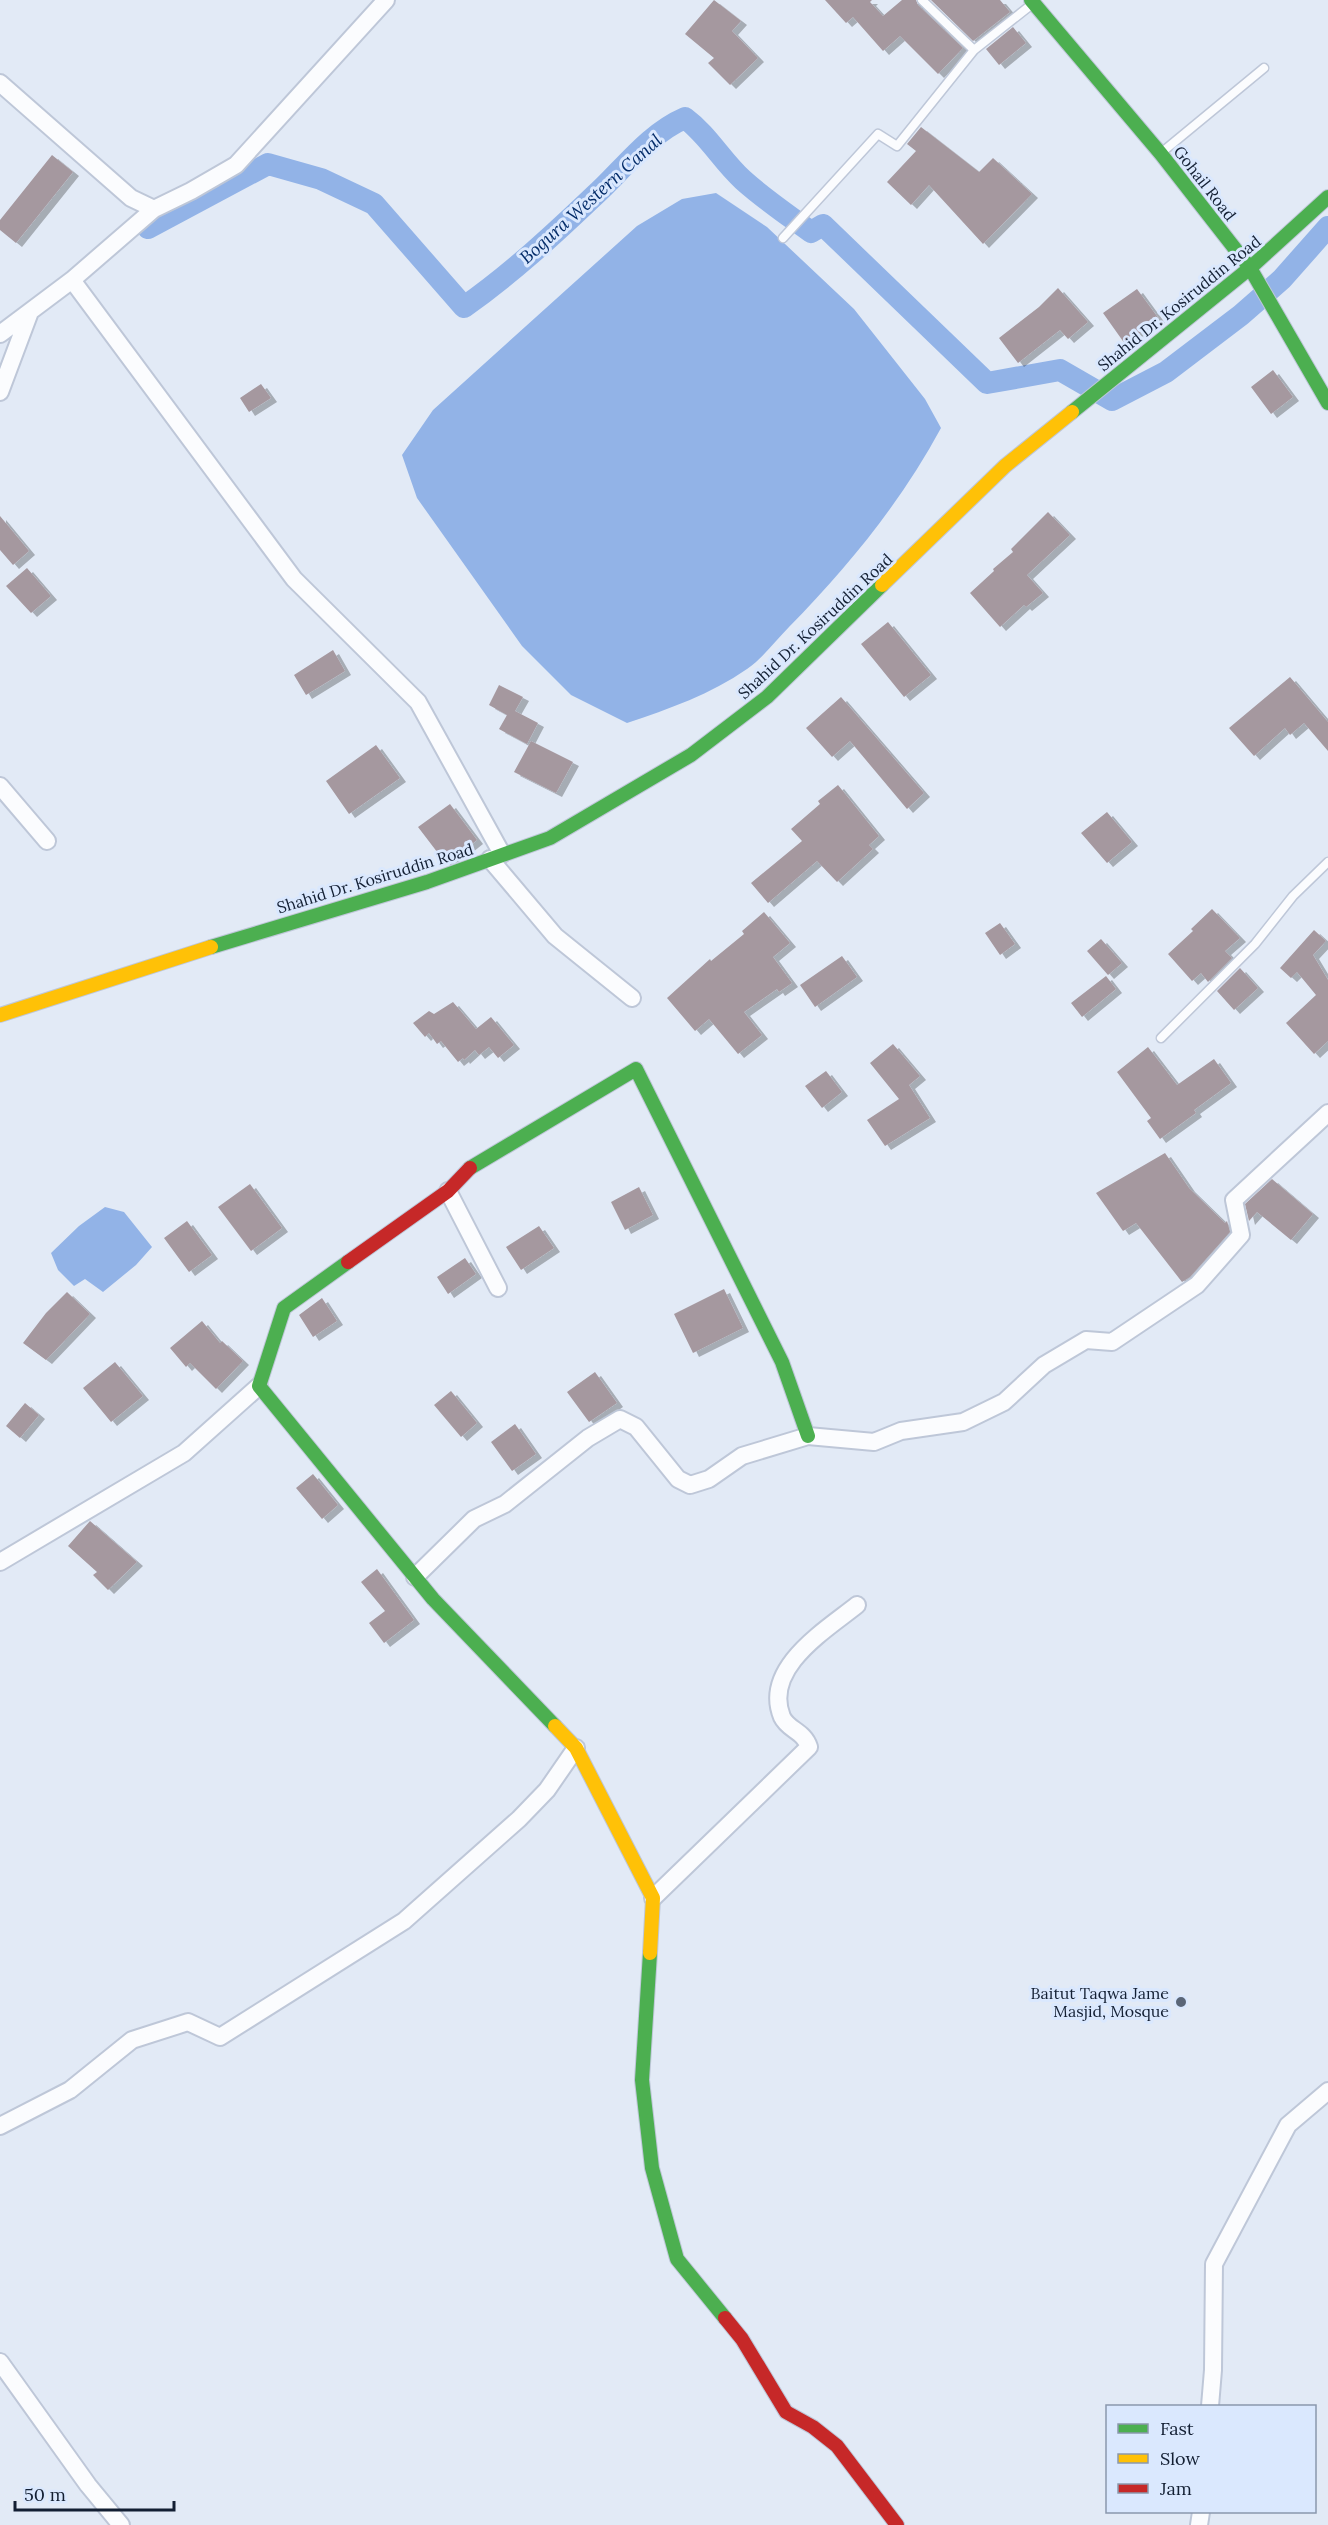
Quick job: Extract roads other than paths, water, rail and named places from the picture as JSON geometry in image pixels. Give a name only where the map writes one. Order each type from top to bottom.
[{"type":"street","points":[[0,334],[72,280],[154,209],[236,165],[386,0]]},
{"type":"street","name":"Gohail Road","points":[[1032,1],[1161,154],[1254,274],[1328,403]]},
{"type":"street","points":[[0,83],[131,198],[154,209]]},
{"type":"street","name":"Shahid Dr. Kosiruddin Road","points":[[0,1015],[294,921],[427,882],[550,838],[691,756],[767,697],[1005,466],[1108,381],[1254,274],[1328,196]]},
{"type":"street","points":[[72,280],[294,579],[418,702],[496,856],[555,936],[632,998]]},
{"type":"street","points":[[0,392],[30,312]]},
{"type":"street","points":[[0,786],[47,841]]},
{"type":"street","points":[[0,1562],[184,1453],[259,1386],[284,1308],[447,1191],[471,1167],[636,1069],[782,1362],[808,1436]]},
{"type":"street","points":[[415,1577],[474,1520],[504,1504],[588,1438],[620,1419],[636,1427],[678,1479],[690,1485],[709,1479],[742,1456],[808,1436],[874,1442],[901,1431],[963,1422],[1004,1402],[1044,1365],[1086,1340],[1112,1342],[1197,1285],[1241,1235],[1234,1200],[1328,1113]]},
{"type":"street","points":[[447,1191],[498,1288]]},
{"type":"street","points":[[259,1386],[433,1599],[576,1748],[653,1898],[642,2080],[652,2168],[677,2259],[742,2339],[786,2412],[813,2427],[837,2446],[897,2525]]},
{"type":"street","points":[[653,1898],[809,1747],[806,1738],[784,1720],[780,1710],[781,1681],[795,1656],[857,1605]]},
{"type":"street","points":[[0,2127],[70,2090],[132,2040],[188,2022],[220,2037],[404,1921],[519,1819],[547,1790],[576,1748]]},
{"type":"street","points":[[1210,2405],[1214,2370],[1214,2264],[1288,2125],[1328,2091]]},
{"type":"street","points":[[0,2362],[88,2486],[122,2525]]},
{"type":"lane","points":[[922,0],[974,50]]},
{"type":"lane","points":[[783,238],[878,134],[897,146],[974,50],[1032,1]]},
{"type":"lane","points":[[1161,154],[1264,68]]},
{"type":"lane","points":[[1161,1038],[1255,944],[1293,896],[1328,862]]},
{"type":"water","points":[[716,193],[767,227],[854,309],[925,399],[941,428],[909,482],[872,533],[832,581],[758,660],[733,678],[704,693],[627,723],[571,695],[522,646],[417,498],[402,455],[433,410],[637,226],[682,199]]},
{"type":"water","points":[[105,1207],[124,1212],[152,1247],[136,1265],[103,1292],[85,1279],[74,1286],[58,1270],[51,1253],[79,1226]]},
{"type":"waterway","name":"Bogura Western Canal","points":[[148,228],[268,164],[321,179],[374,204],[464,307],[547,240],[659,133],[685,118],[701,132],[735,173],[751,187],[811,232],[823,225],[987,383],[1060,370],[1112,400],[1166,372],[1241,315],[1282,279],[1328,227]]},
{"type":"place","name":"Baitut Taqwa Jame Masjid, Mosque","points":[[1181,2002]]}]
